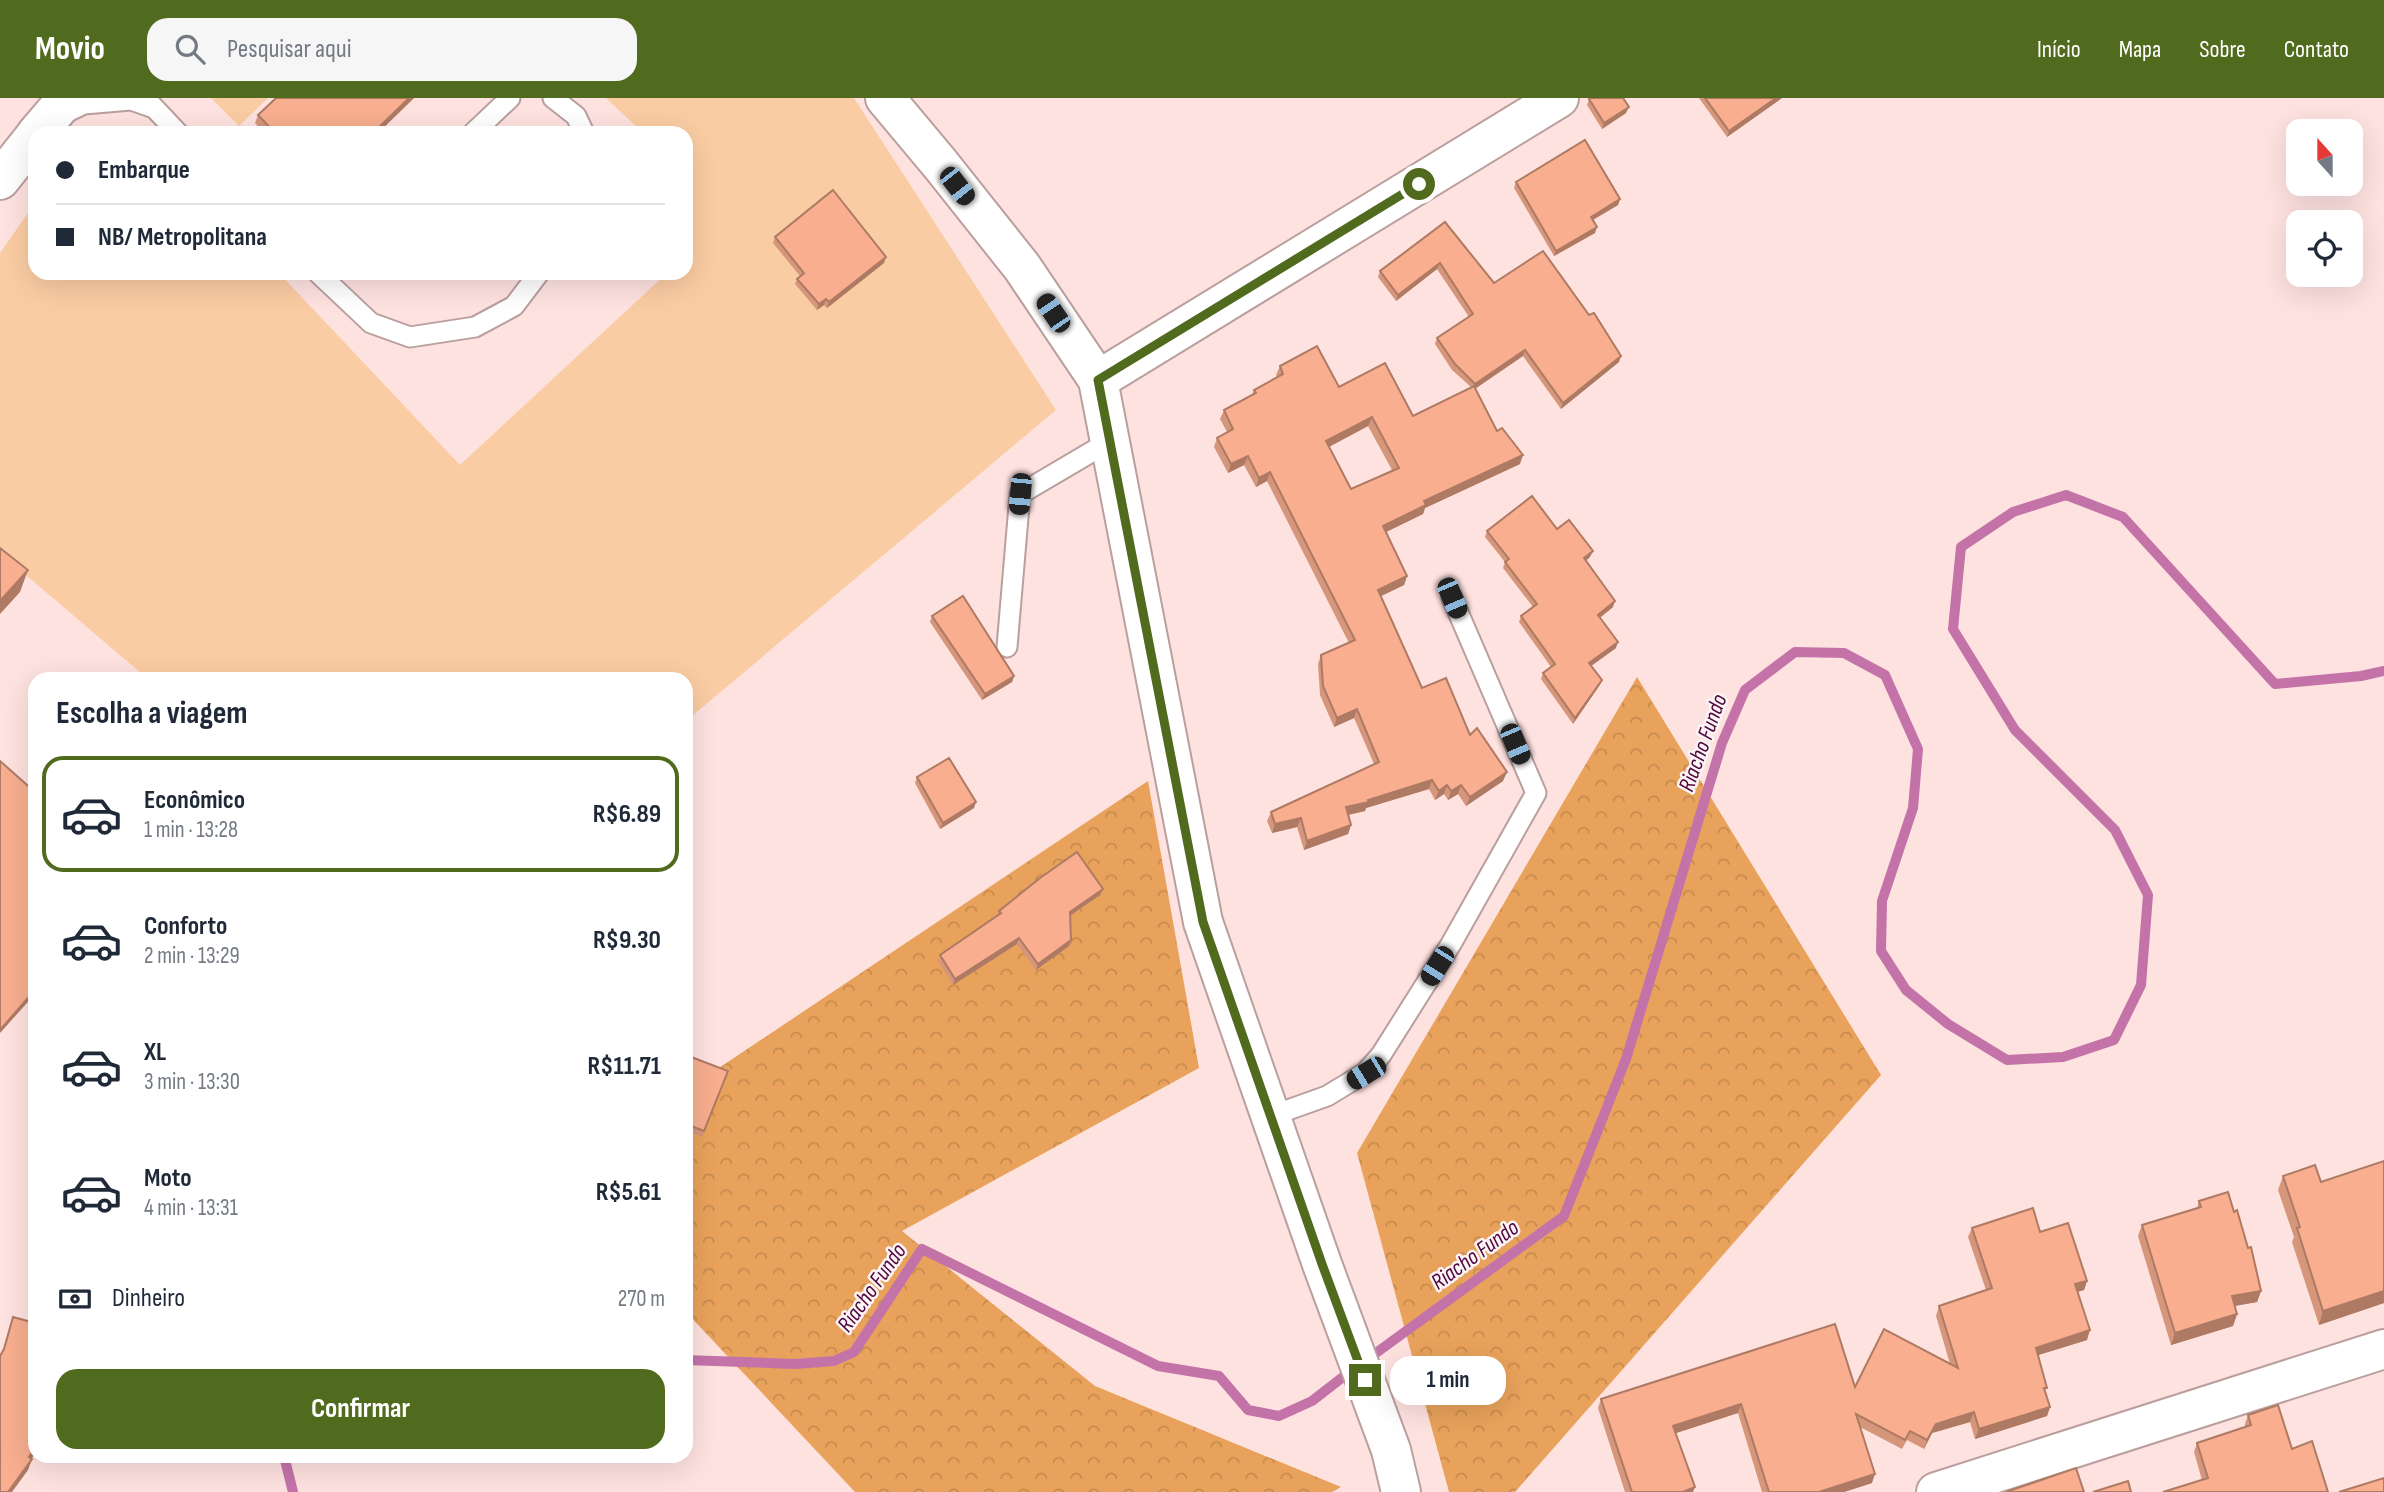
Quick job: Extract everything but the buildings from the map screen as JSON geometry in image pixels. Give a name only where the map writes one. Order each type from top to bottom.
[{"type":"street","points":[[885,98],[1022,267],[1098,380],[1203,922],[1322,1264],[1391,1450],[1401,1492]]},
{"type":"street","points":[[1098,380],[1559,98]]},
{"type":"street","points":[[0,180],[28,145]]},
{"type":"street","points":[[1936,1492],[2384,1349]]},
{"type":"lane","points":[[480,126],[510,98]]},
{"type":"lane","points":[[553,98],[576,116],[581,126]]},
{"type":"lane","points":[[46,122],[84,104],[131,100],[148,102],[170,126]]},
{"type":"lane","points":[[328,280],[372,323],[410,337],[475,327],[514,306],[534,280]]},
{"type":"lane","points":[[1007,647],[1020,494],[1110,441]]},
{"type":"lane","points":[[1271,1116],[1327,1096],[1366,1073],[1451,944],[1536,793],[1452,598]]},
{"type":"shaded area","points":[[211,98],[268,98],[239,126]]},
{"type":"shaded area","points":[[606,98],[854,98],[1056,410],[693,715],[693,672],[140,672],[0,553],[0,253],[28,213],[28,280],[286,280],[460,465],[659,280],[693,280],[693,126],[636,126]]},
{"type":"green space","points":[[1637,677],[1881,1075],[1515,1492],[1449,1492],[1357,1153]]},
{"type":"green space","points":[[1148,781],[1199,1068],[902,1231],[1095,1386],[1341,1487],[1332,1492],[855,1492],[693,1319],[693,1085]]},
{"type":"waterway","name":"Riacho Fundo","points":[[1365,1361],[1564,1216],[1626,1059],[1722,743],[1745,690],[1795,652],[1844,653],[1885,675],[1918,749],[1913,808],[1882,901],[1881,951],[1906,990],[1948,1024],[2007,1060],[2063,1057],[2114,1040],[2141,985],[2148,895],[2115,830],[2015,730],[1953,629],[1961,547],[2013,512],[2066,495],[2123,517],[2275,684],[2361,676],[2384,671]]},
{"type":"waterway","name":"Riacho Fundo","points":[[693,1360],[795,1364],[834,1361],[854,1352],[922,1249],[1158,1366],[1219,1376],[1248,1410],[1279,1416],[1312,1401],[1352,1370]]},
{"type":"waterway","name":"Riacho Fundo","points":[[286,1463],[293,1492]]},
{"type":"route","points":[[1365,1380],[1203,922],[1098,380],[1419,184]]}]
